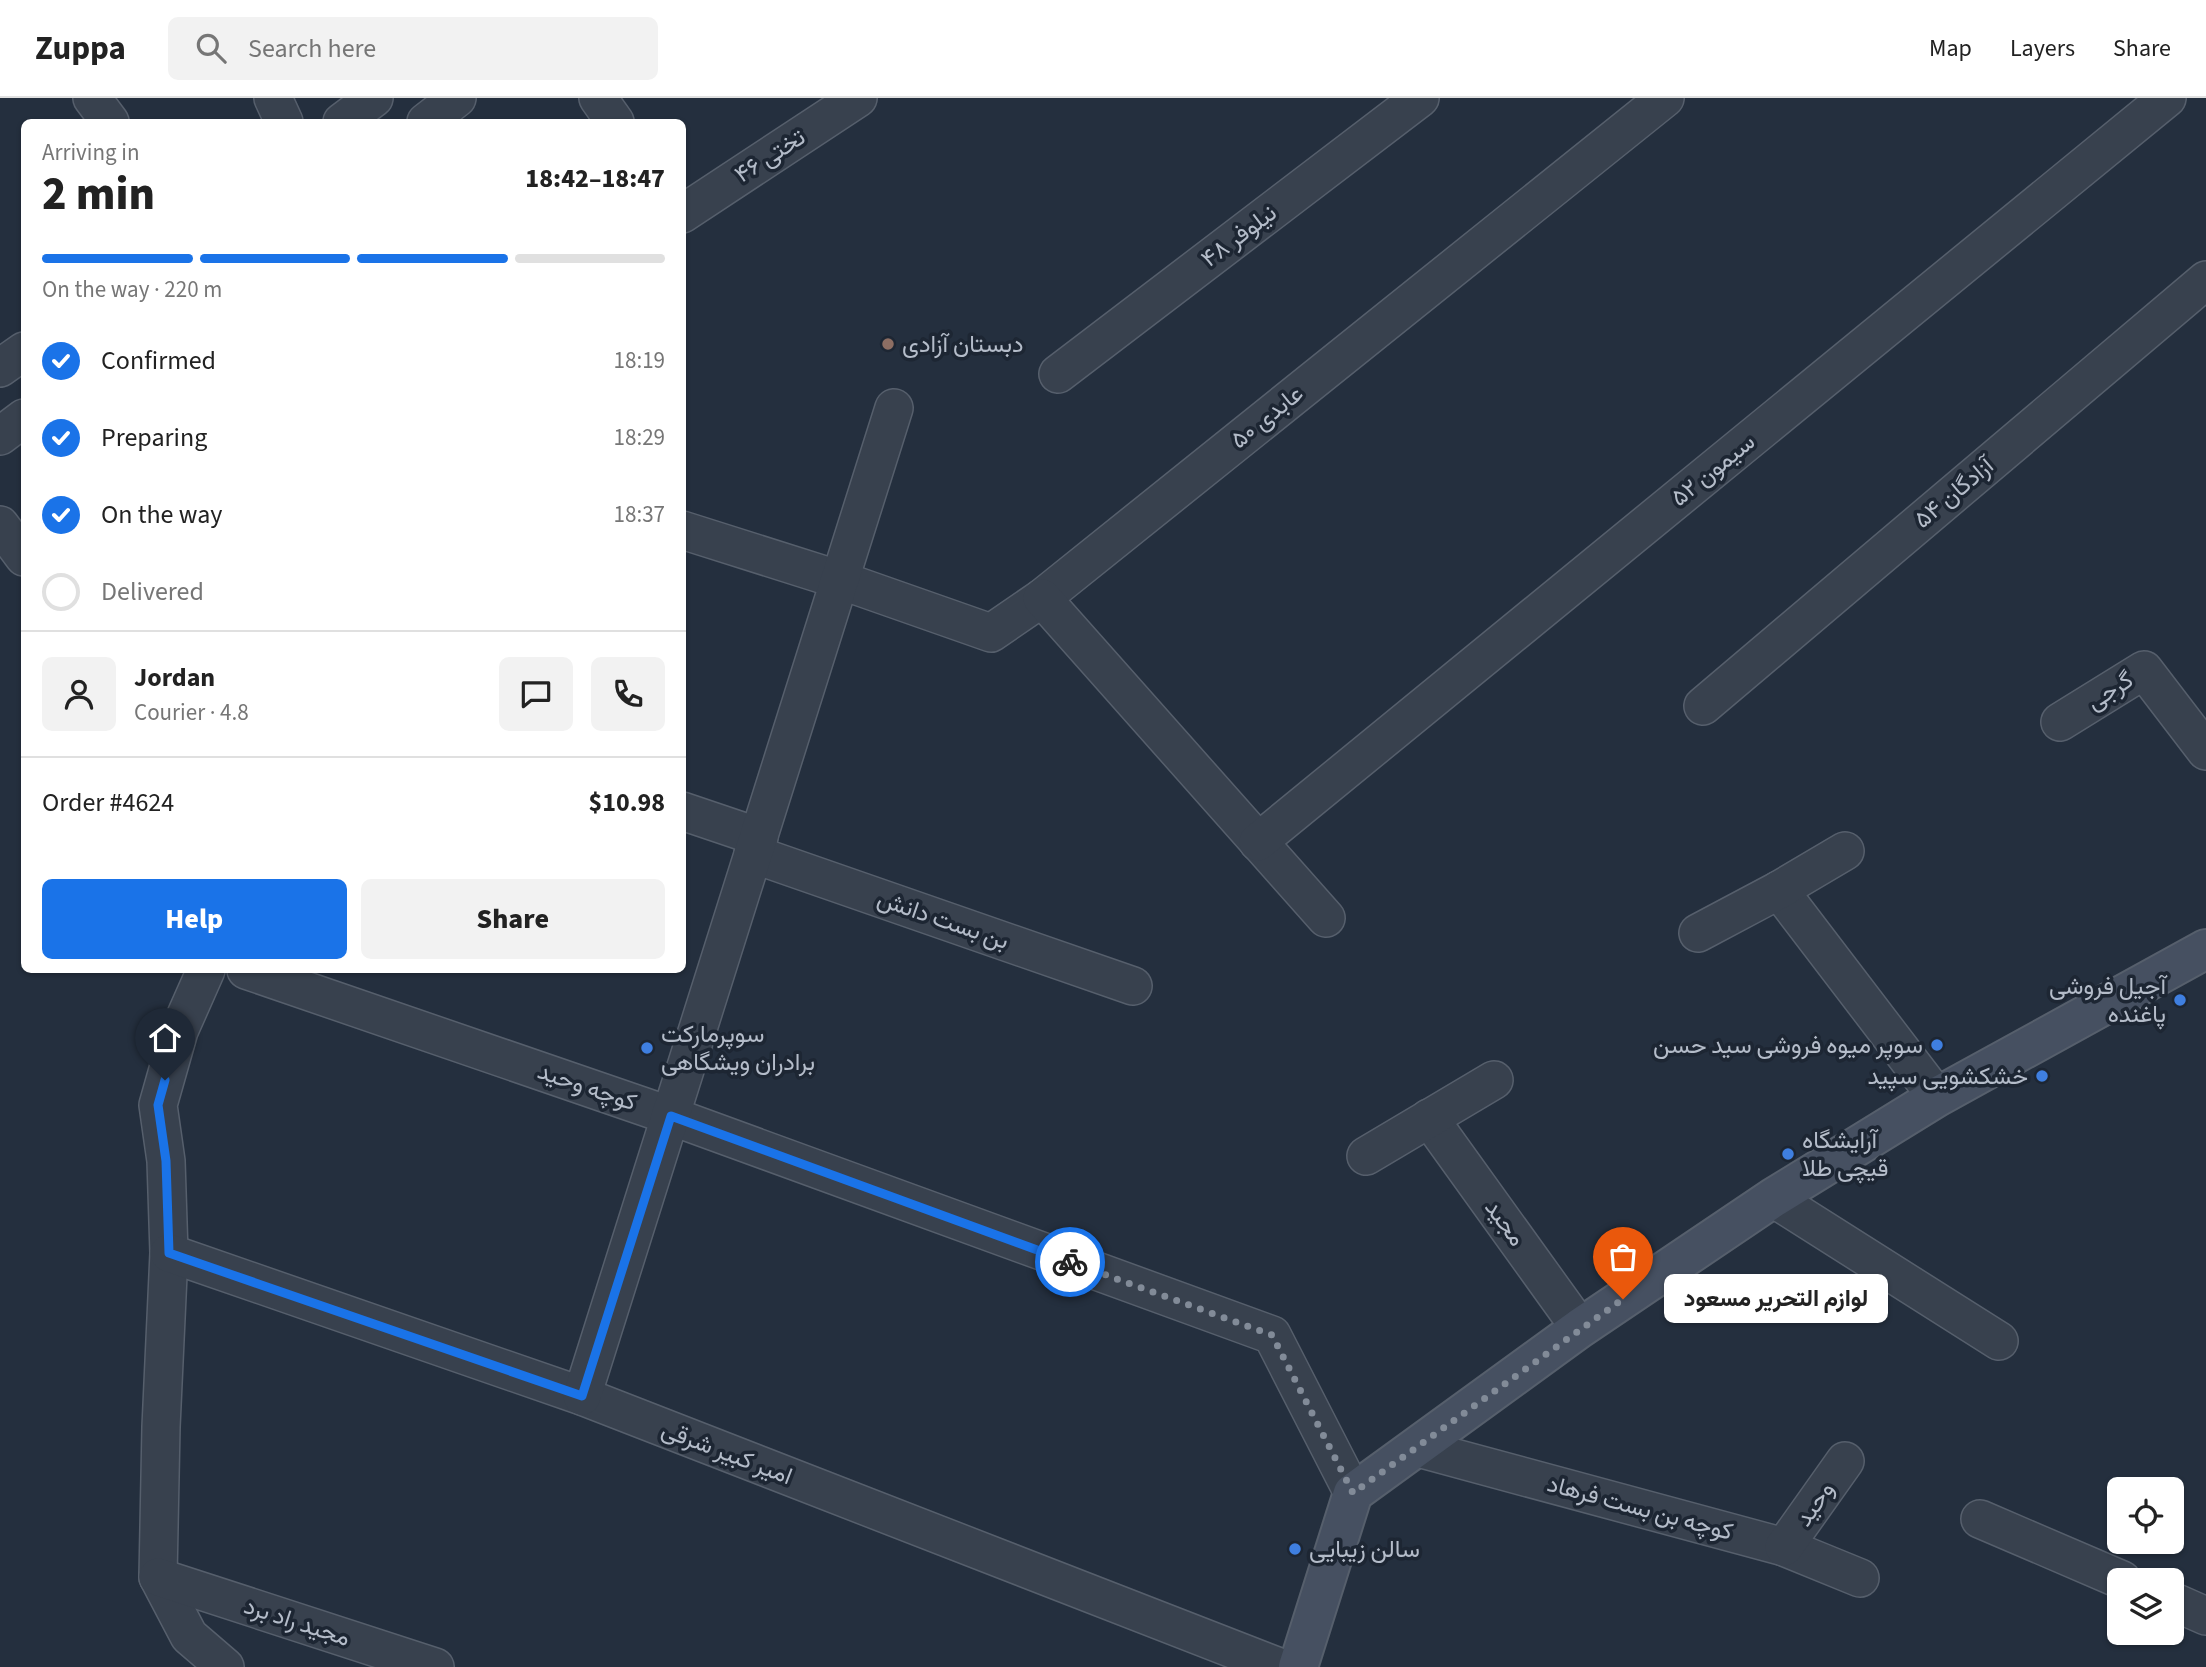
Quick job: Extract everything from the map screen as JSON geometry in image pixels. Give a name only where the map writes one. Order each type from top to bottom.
[{"type":"street","points":[[92,98],[108,119]]},
{"type":"street","points":[[273,98],[283,119]]},
{"type":"street","points":[[346,119],[374,98]]},
{"type":"street","points":[[430,119],[457,98]]},
{"type":"street","points":[[598,98],[613,119]]},
{"type":"street","name":"تختی ۴۶","points":[[686,211],[858,98]]},
{"type":"street","name":"نیلوفر ۴۸","points":[[1058,374],[1420,98]]},
{"type":"street","name":"عابدی ۵۰","points":[[840,580],[991,633],[1042,598],[1665,98]]},
{"type":"street","name":"سیمون ۵۲","points":[[1258,842],[2167,98]]},
{"type":"street","name":"آزادگان ۵۴","points":[[1703,706],[2206,280]]},
{"type":"street","points":[[0,368],[21,353]]},
{"type":"street","points":[[582,1396],[894,408]]},
{"type":"street","points":[[0,436],[21,420]]},
{"type":"street","points":[[0,525],[21,553]]},
{"type":"street","points":[[686,531],[840,580]]},
{"type":"street","points":[[1042,598],[1326,918]]},
{"type":"street","name":"گرجی","points":[[2060,722],[2144,670],[2206,751]]},
{"type":"street","name":"بن بست دانش","points":[[686,813],[756,845],[1133,986]]},
{"type":"street","points":[[1698,933],[1779,890],[1844,851]]},
{"type":"street","points":[[1779,890],[1937,1097]]},
{"type":"street","points":[[1297,1667],[1353,1493],[1580,1328],[1773,1198],[1937,1097],[2206,949]]},
{"type":"street","points":[[205,973],[179,1031],[158,1105],[166,1161],[169,1253],[158,1577],[189,1636],[225,1667]]},
{"type":"street","name":"کوچه وحید","points":[[255,973],[671,1116],[1272,1335],[1353,1493]]},
{"type":"street","points":[[1366,1156],[1494,1080]]},
{"type":"street","name":"مجید","points":[[1429,1118],[1580,1328]]},
{"type":"street","points":[[1773,1198],[1999,1341]]},
{"type":"street","name":"امیر کبیر شرقی","points":[[169,1253],[582,1396],[1279,1667]]},
{"type":"street","name":"کوچه بن بست فرهاد","points":[[1418,1448],[1784,1547],[1860,1578]]},
{"type":"street","name":"وحید","points":[[1784,1547],[1845,1461]]},
{"type":"street","points":[[1980,1519],[2107,1574]]},
{"type":"street","name":"مجید راد برد","points":[[158,1577],[435,1667]]},
{"type":"street","points":[[2184,1606],[2206,1616]]},
{"type":"way so far","points":[[1070,1262],[1272,1335],[1353,1493],[1623,1299]]},
{"type":"place","name":"دبستان آزادی","points":[[888,344]]},
{"type":"place","name":"آجیل فروشی پاغنده","points":[[2180,1000]]},
{"type":"place","name":"سوپر میوه فروشی سید حسن","points":[[1937,1045]]},
{"type":"place","name":"سوپرمارکت برادران ویشگاهی","points":[[647,1048]]},
{"type":"place","name":"خشکشویی سپید","points":[[2042,1076]]},
{"type":"place","name":"آرایشگاه قیچی طلا","points":[[1788,1154]]},
{"type":"place","name":"لوازم التحریر مسعود","points":[[1623,1299]]},
{"type":"place","name":"سالن زیبایی","points":[[1295,1549]]},
{"type":"route","points":[[165,1080],[158,1105],[166,1161],[169,1253],[582,1396],[671,1116],[1070,1262]]}]
